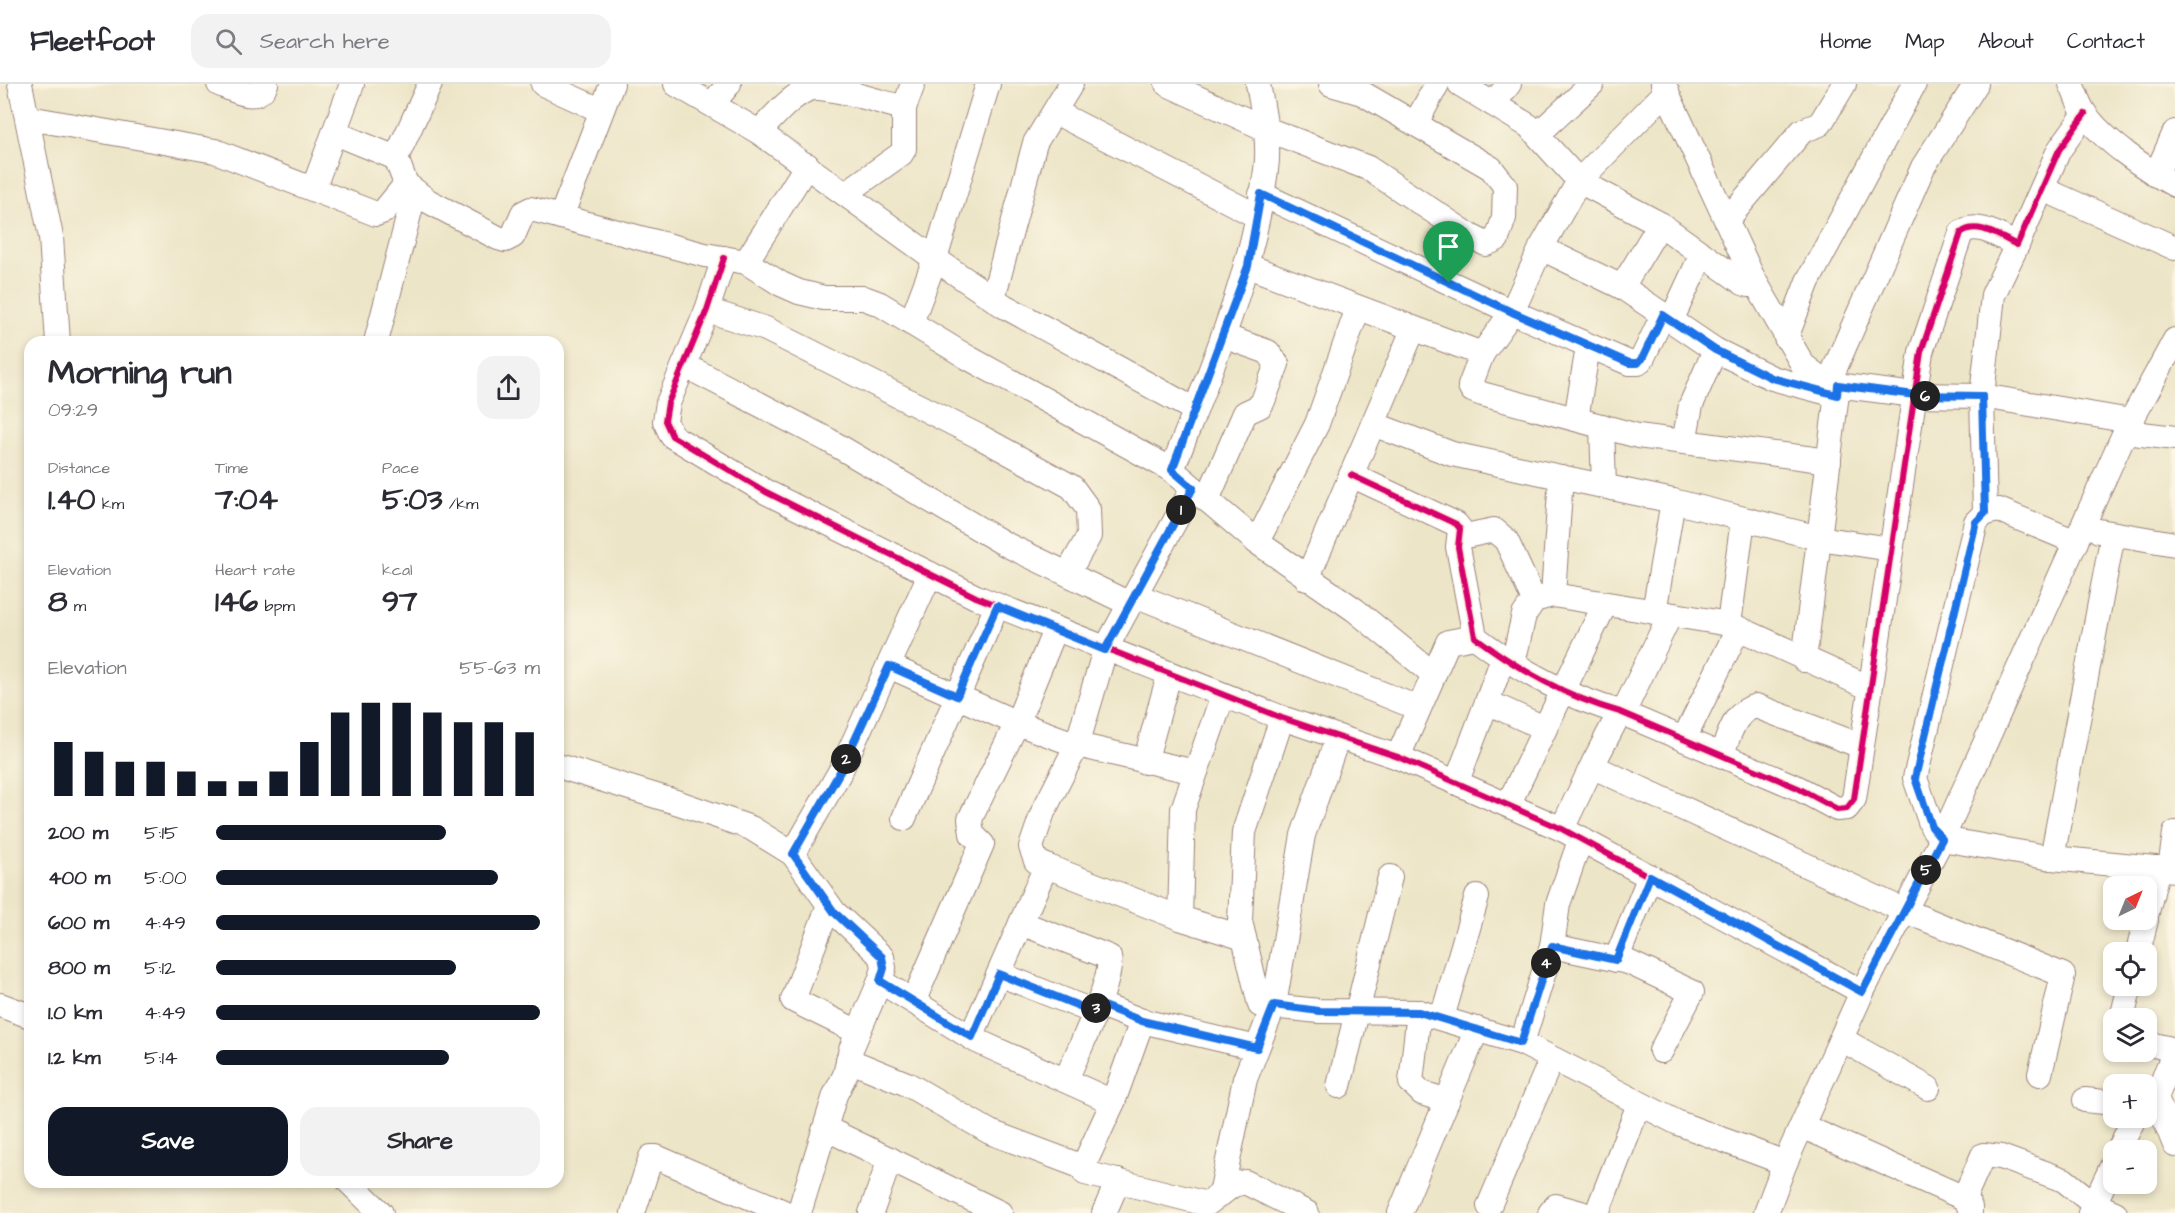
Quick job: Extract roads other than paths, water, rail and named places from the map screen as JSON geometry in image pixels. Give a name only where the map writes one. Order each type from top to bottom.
[{"type":"street","points":[[20,84],[29,118],[51,237],[58,336]]},
{"type":"street","points":[[219,84],[247,95],[262,92],[266,84]]},
{"type":"street","points":[[314,187],[352,84]]},
{"type":"street","points":[[396,158],[430,84]]},
{"type":"street","points":[[543,84],[600,110]]},
{"type":"street","points":[[561,217],[600,110],[612,84]]},
{"type":"street","points":[[676,84],[759,132],[993,298],[1195,410]]},
{"type":"street","points":[[712,104],[729,84]]},
{"type":"street","points":[[846,193],[901,154],[906,144],[904,108],[913,84]]},
{"type":"street","points":[[911,323],[935,259],[988,84]]},
{"type":"street","points":[[993,298],[1035,143],[1071,84]]},
{"type":"street","points":[[1167,84],[1266,129],[1368,168],[1472,237],[1486,244],[1497,239],[1504,218],[1505,186],[1491,168],[1416,123],[1364,88],[1330,84]]},
{"type":"street","points":[[1172,470],[1248,266],[1266,169],[1266,129],[1258,84]]},
{"type":"street","points":[[1416,123],[1437,84]]},
{"type":"street","points":[[1460,84],[1529,126],[1579,181],[1660,224],[1743,283],[1749,285],[1753,278]]},
{"type":"street","points":[[1493,104],[1509,84]]},
{"type":"street","points":[[1538,134],[1592,84]]},
{"type":"street","points":[[1727,220],[1802,131],[1814,128],[1824,120],[1844,84]]},
{"type":"street","points":[[1786,338],[1808,281],[1914,84]]},
{"type":"street","points":[[1804,660],[1829,462],[1834,388],[1923,167],[1976,84]]},
{"type":"street","points":[[2071,84],[2085,114],[2114,142],[2165,180],[2175,132]]},
{"type":"street","points":[[1829,462],[1638,435],[1472,390],[1470,380],[1482,354],[1512,312],[1541,248],[1579,181],[1665,87],[1753,278],[1786,338],[1803,365],[1834,388]]},
{"type":"street","points":[[759,132],[801,93],[810,88],[833,90],[904,108]]},
{"type":"street","points":[[1054,112],[1259,205],[1629,363],[1638,363],[1643,357],[1702,254]]},
{"type":"street","points":[[1985,513],[1982,396],[1993,295],[2059,150],[2085,114]]},
{"type":"street","points":[[29,118],[215,151],[314,187],[376,214],[410,188]]},
{"type":"street","points":[[335,133],[396,158],[410,188],[428,201],[505,240],[513,236],[527,209],[735,260],[799,292],[824,298],[864,298],[880,304],[967,357],[1172,470],[1257,542],[1307,579],[1355,610],[1432,673]]},
{"type":"street","points":[[807,165],[735,260],[707,310],[668,403],[665,421],[672,436],[766,492],[997,606],[1281,718],[1398,757],[1457,781],[1572,834],[1862,992]]},
{"type":"street","points":[[377,336],[410,188]]},
{"type":"street","points":[[2043,189],[2175,248]]},
{"type":"street","points":[[1622,287],[1660,224]]},
{"type":"street","points":[[1351,475],[1442,515],[1456,524],[1461,537],[1458,547],[1475,637],[1508,660],[1591,704],[1622,712],[1798,788],[1837,809],[1847,808],[1854,799],[1922,352],[1961,233],[1968,227],[1976,227],[2017,245]]},
{"type":"street","points":[[1541,248],[1622,287],[1715,350],[1772,378],[1834,388],[1915,395],[1982,396],[2175,438]]},
{"type":"street","points":[[1248,266],[1413,330],[1482,354]]},
{"type":"street","points":[[1257,542],[1317,424],[1358,308]]},
{"type":"street","points":[[707,310],[766,329],[994,444],[1072,487],[1088,509],[1089,536],[1068,573]]},
{"type":"street","points":[[1307,579],[1413,330]]},
{"type":"street","points":[[1223,336],[1268,352],[1278,364],[1260,406],[1245,413],[1200,494],[1133,600],[1105,650],[1077,745],[1043,812],[1031,847],[1036,861],[1046,866],[1180,918],[1244,938]]},
{"type":"street","points":[[1766,1213],[1785,1162],[1862,992],[1942,839],[2128,427],[2175,340]]},
{"type":"street","points":[[1576,419],[1588,347]]},
{"type":"street","points":[[1684,442],[1691,405],[1715,350]]},
{"type":"street","points":[[684,365],[828,440],[1005,544],[1133,600],[1418,708]]},
{"type":"street","points":[[1373,424],[1452,454],[1673,501],[1819,538],[1892,549]]},
{"type":"street","points":[[1602,426],[1604,486]]},
{"type":"street","points":[[1457,781],[1487,702],[1508,660],[1524,615],[1543,598],[1561,477]]},
{"type":"street","points":[[1521,1043],[1552,946],[1572,834],[1594,762],[1622,712],[1662,613],[1673,501]]},
{"type":"street","points":[[2168,869],[2052,858],[1942,839],[1932,827],[1915,778],[1976,522],[1985,513],[1999,510],[2079,535],[2113,534],[2175,544]]},
{"type":"street","points":[[1684,739],[1734,627],[1743,519]]},
{"type":"street","points":[[1461,537],[1494,530],[1506,540],[1543,598]]},
{"type":"street","points":[[2052,858],[2113,534]]},
{"type":"street","points":[[793,854],[841,770],[930,574]]},
{"type":"street","points":[[1543,598],[1605,604],[1734,627],[1870,688]]},
{"type":"street","points":[[1508,805],[1605,604]]},
{"type":"street","points":[[904,818],[997,606]]},
{"type":"street","points":[[914,1000],[982,844],[972,834],[970,819],[1017,723],[1055,630]]},
{"type":"street","points":[[1398,757],[1432,673],[1448,642],[1475,637]]},
{"type":"street","points":[[889,666],[1017,723],[1077,745],[1195,772]]},
{"type":"street","points":[[1145,762],[1169,675]]},
{"type":"street","points":[[1180,918],[1183,809],[1223,695]]},
{"type":"street","points":[[1487,702],[1544,728]]},
{"type":"street","points":[[1721,755],[1737,717],[1745,709],[1756,706],[1861,746]]},
{"type":"street","points":[[1281,718],[1245,832],[1240,921],[1260,1005],[1319,1011],[1419,1012],[1442,1018],[1521,1043],[1678,1123],[1785,1162]]},
{"type":"street","points":[[1221,1194],[1237,1108],[1274,1005],[1302,835],[1338,737]]},
{"type":"street","points":[[1594,762],[1598,769],[1905,911],[2063,975],[2040,1074]]},
{"type":"street","points":[[564,768],[751,828],[793,854],[829,905],[882,957],[884,968],[880,981],[848,1060],[799,1213]]},
{"type":"street","points":[[2157,894],[2168,869],[2175,833]]},
{"type":"street","points":[[972,1037],[1046,866]]},
{"type":"street","points":[[1616,960],[1650,876]]},
{"type":"street","points":[[1339,1086],[1390,877]]},
{"type":"street","points":[[1442,1018],[1477,897]]},
{"type":"street","points":[[829,905],[793,1000],[858,1032]]},
{"type":"street","points":[[1021,923],[1109,957],[1110,965],[1096,1008],[1066,1080]]},
{"type":"street","points":[[1552,946],[1628,962],[1692,992],[1661,1051]]},
{"type":"street","points":[[999,974],[1096,1008],[1257,1048]]},
{"type":"street","points":[[880,981],[972,1037],[1113,1102]]},
{"type":"street","points":[[0,1005],[24,1014]]},
{"type":"street","points":[[1419,1012],[1411,1082],[1422,1093],[1447,1101]]},
{"type":"street","points":[[1142,1021],[1113,1102],[1083,1167],[1085,1173],[1092,1177],[1118,1181],[1194,1208],[1207,1204],[1233,1185],[1245,1182],[1307,1213]]},
{"type":"street","points":[[1400,1213],[1477,1029]]},
{"type":"street","points":[[1841,1039],[1928,1088]]},
{"type":"street","points":[[2157,1046],[2175,1050],[2159,1104],[2175,1145]]},
{"type":"street","points":[[848,1060],[907,1084],[990,1132],[1083,1167]]},
{"type":"street","points":[[1490,1206],[1551,1060]]},
{"type":"street","points":[[2085,1100],[2103,1102]]},
{"type":"street","points":[[1597,1213],[1639,1104]]},
{"type":"street","points":[[1802,1126],[1967,1206],[1983,1155],[2001,1157],[2064,1180],[2099,1210],[2104,1194]]},
{"type":"street","points":[[825,1128],[1000,1213]]},
{"type":"street","points":[[633,1213],[651,1157],[786,1213]]},
{"type":"street","points":[[871,1213],[890,1159]]},
{"type":"street","points":[[1104,1213],[1118,1181]]},
{"type":"street","points":[[355,1188],[381,1213]]},
{"type":"street","points":[[1550,1213],[1556,1206],[1581,1213]]}]
